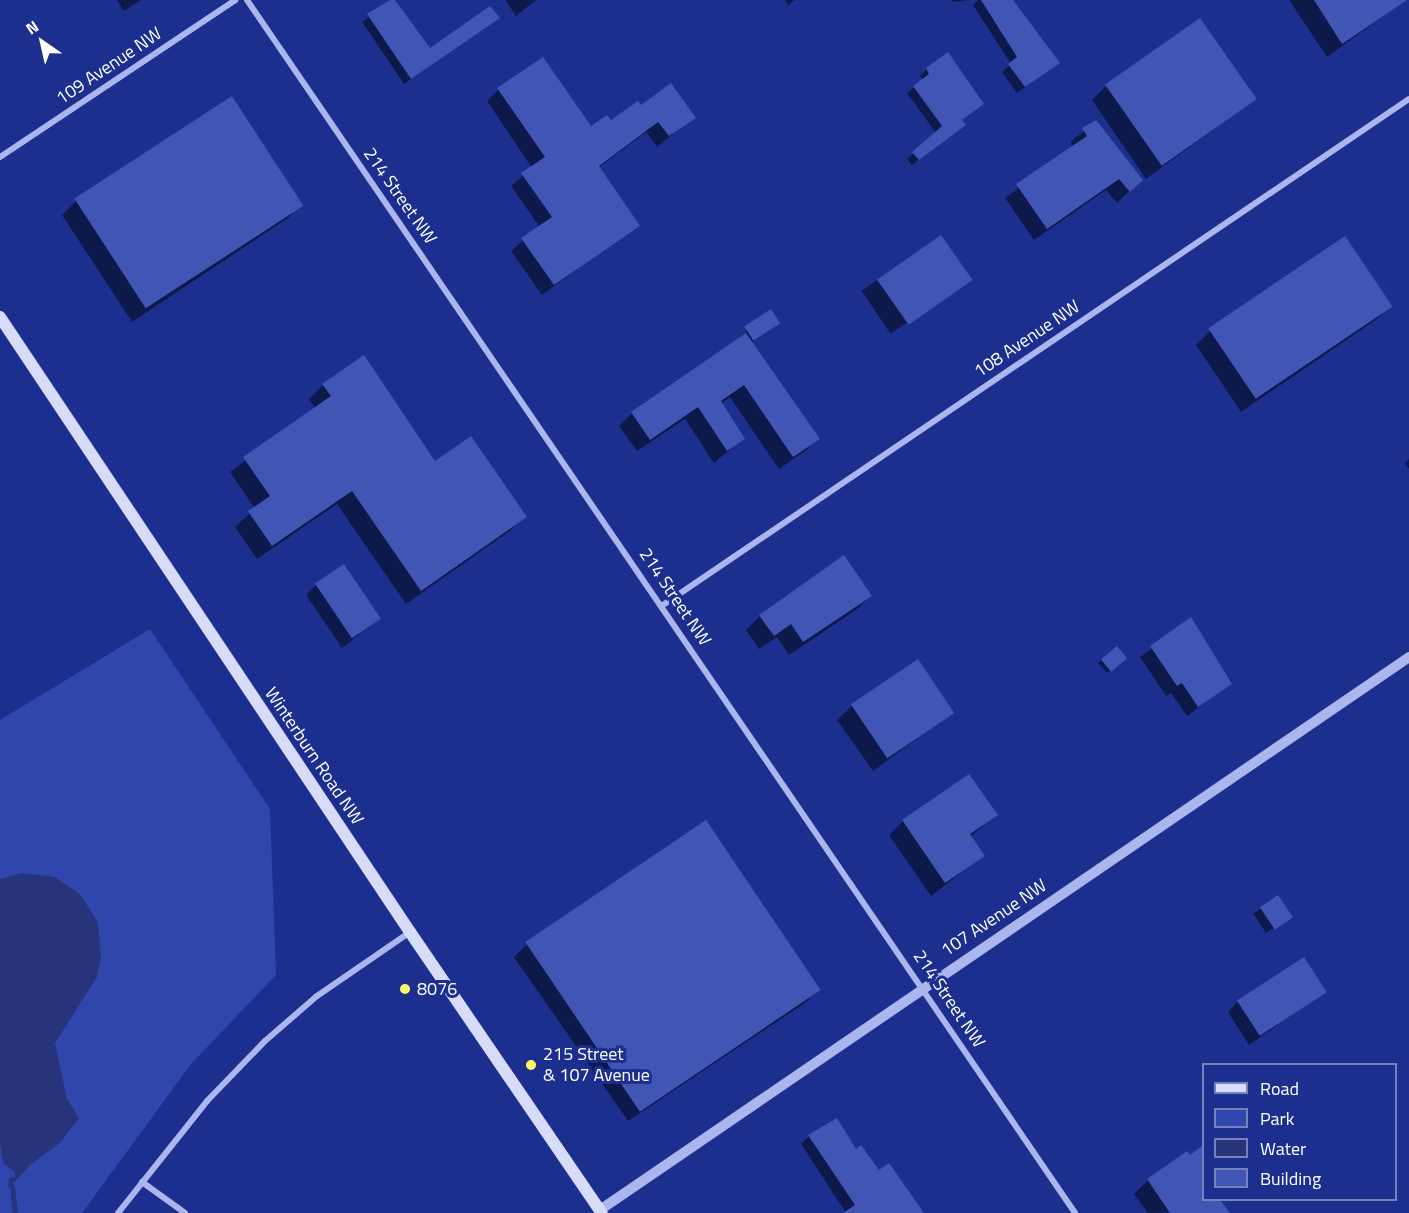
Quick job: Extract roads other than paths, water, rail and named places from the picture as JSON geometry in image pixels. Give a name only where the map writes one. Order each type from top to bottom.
[{"type":"main road","name":"Winterburn Road NW","points":[[0,316],[410,932],[601,1212]]},
{"type":"street","name":"109 Avenue NW","points":[[0,158],[235,0]]},
{"type":"street","name":"214 Street NW","points":[[247,0],[663,604],[1075,1213]]},
{"type":"street","name":"108 Avenue NW","points":[[663,604],[1409,99]]},
{"type":"street","name":"107 Avenue NW","points":[[601,1212],[923,987],[1409,657]]},
{"type":"street","points":[[118,1213],[207,1101],[265,1041],[317,996],[410,932]]},
{"type":"street","points":[[142,1182],[185,1213]]},
{"type":"water","points":[[21,873],[55,877],[80,894],[98,923],[101,958],[97,977],[55,1043],[67,1099],[79,1118],[60,1143],[31,1164],[8,1189],[9,1178],[15,1177],[15,1172],[3,1163],[0,1143],[0,879]]},
{"type":"waterway","points":[[12,1186],[15,1213]]},
{"type":"place","name":"8076","points":[[405,989]]},
{"type":"place","name":"215 Street & 107 Avenue","points":[[531,1065]]}]
